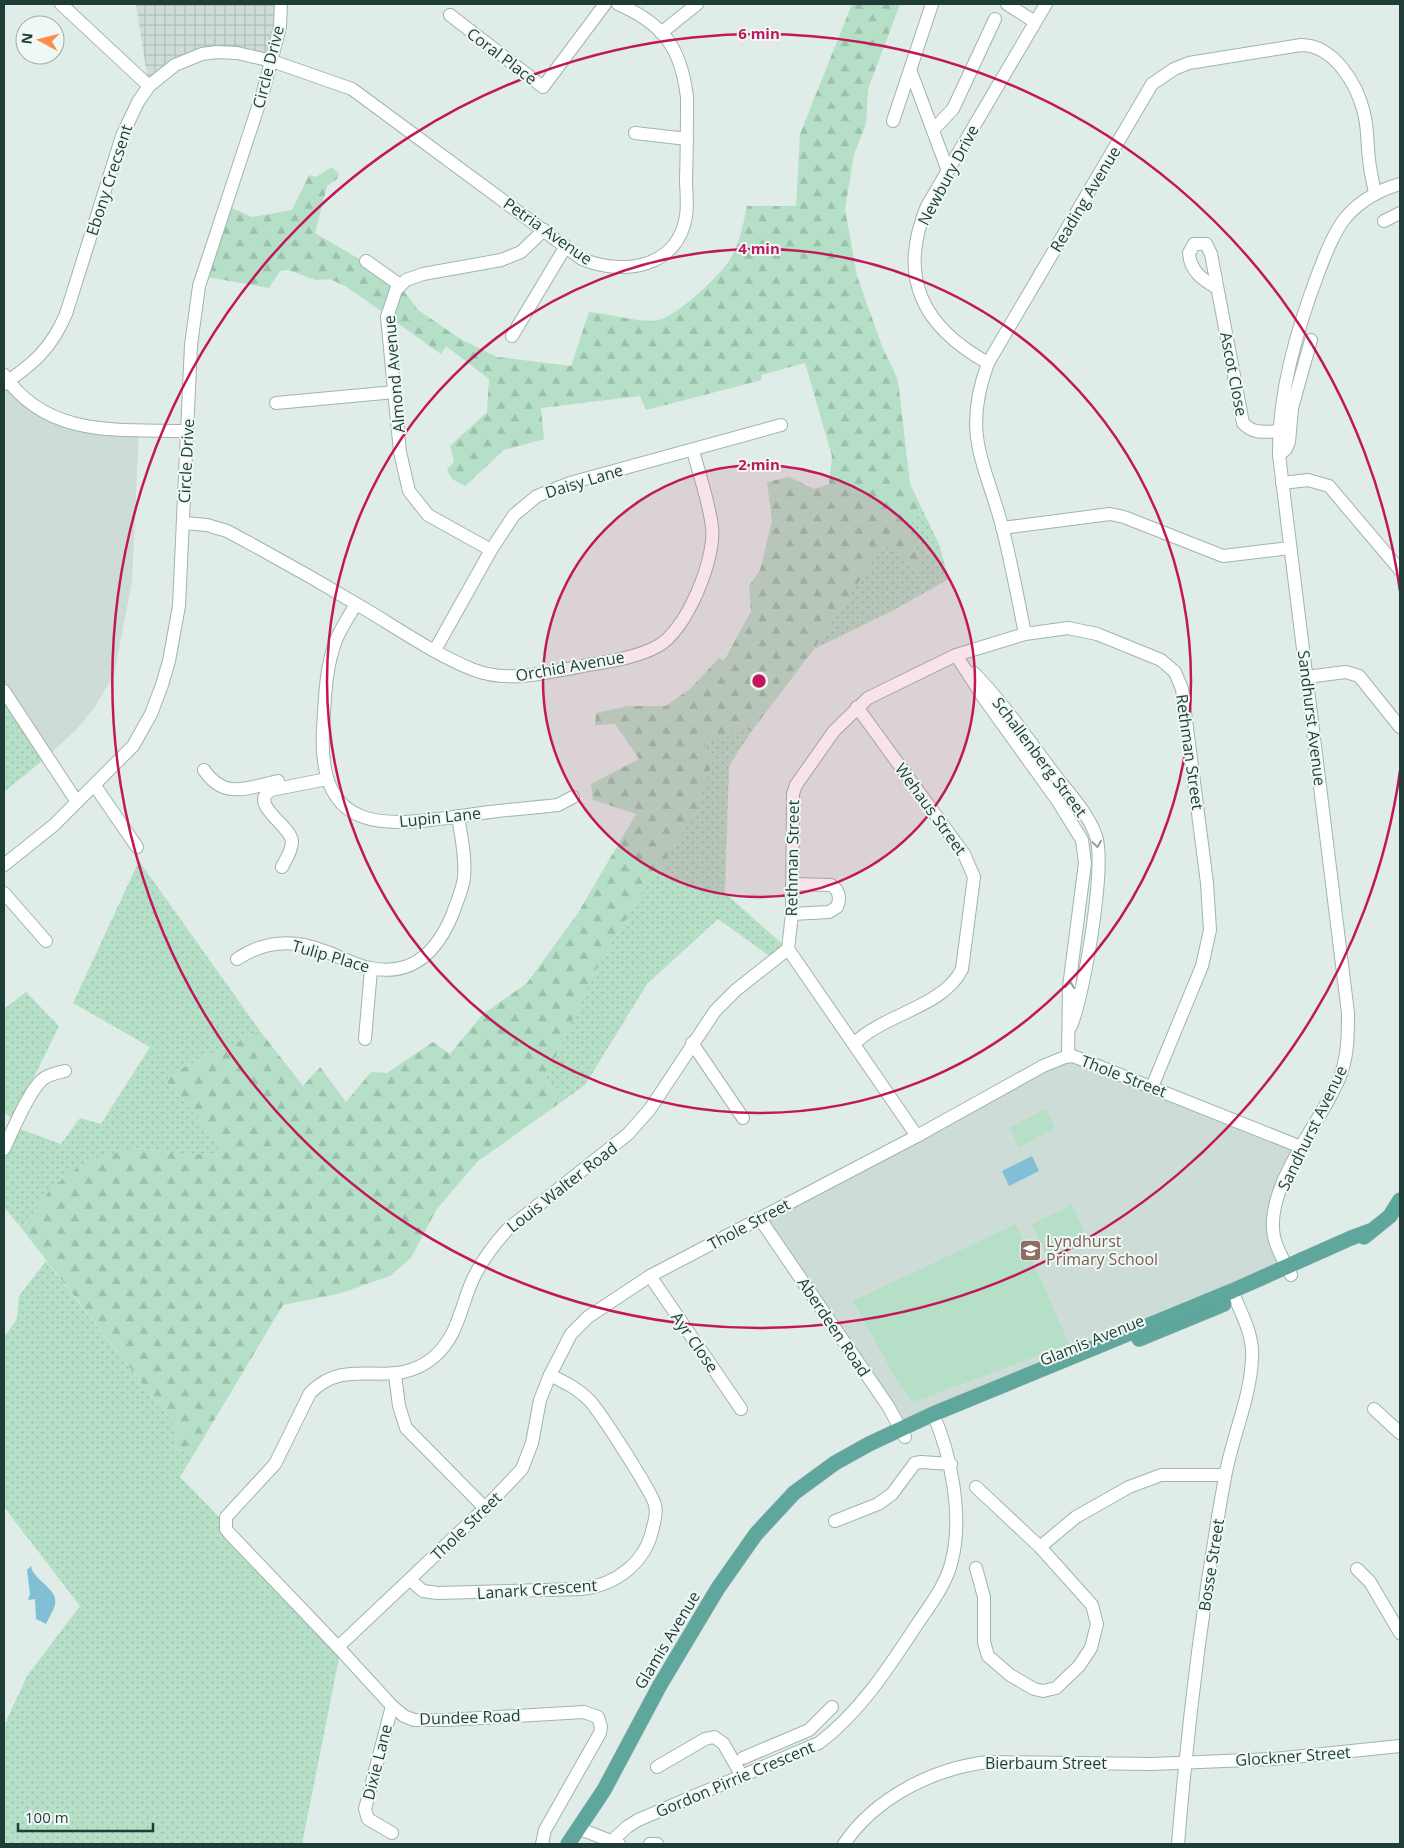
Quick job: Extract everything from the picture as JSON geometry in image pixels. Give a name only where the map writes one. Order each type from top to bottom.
[{"type":"main road","name":"Glamis Avenue","points":[[568,1844],[580,1829],[604,1790],[660,1685],[718,1588],[756,1534],[794,1493],[835,1463],[869,1444],[903,1433],[1289,1271],[1350,1238],[1370,1232],[1390,1216],[1399,1203]]},
{"type":"street","points":[[61,4],[149,86]]},
{"type":"street","name":"Circle Drive","points":[[4,864],[54,825],[134,746],[158,698],[175,634],[179,606],[193,316],[198,286],[272,61],[280,27],[281,4]]},
{"type":"street","name":"Coral Place","points":[[450,15],[543,87],[605,4]]},
{"type":"street","name":"Petria Avenue","points":[[272,61],[346,87],[362,95],[582,259],[608,268],[635,268],[662,254],[675,243],[687,216],[687,97],[681,62],[661,33],[649,21],[618,4]]},
{"type":"street","points":[[661,33],[697,4]]},
{"type":"street","points":[[893,121],[911,72],[932,4]]},
{"type":"street","name":"Newbury Drive","points":[[988,363],[957,345],[942,331],[926,306],[914,262],[917,234],[927,206],[1046,4]]},
{"type":"street","points":[[1012,5],[1034,22]]},
{"type":"street","points":[[933,130],[953,109],[994,19]]},
{"type":"street","name":"Reading Avenue","points":[[1026,634],[1002,528],[976,444],[978,391],[988,363],[1152,84],[1174,69],[1189,63],[1301,45],[1318,47],[1333,57],[1359,98],[1364,116],[1375,193]]},
{"type":"street","name":"Ebony Crecsent","points":[[5,380],[38,359],[58,331],[66,314],[122,136],[138,102],[149,86],[175,65],[202,54],[237,53],[272,61]]},
{"type":"street","points":[[911,72],[948,171]]},
{"type":"street","points":[[635,134],[687,139]]},
{"type":"street","name":"Sandhurst Avenue","points":[[1289,1271],[1274,1238],[1273,1221],[1280,1187],[1341,1073],[1348,1046],[1348,1023],[1282,483],[1279,455],[1280,411],[1305,307],[1322,264],[1345,218],[1375,193],[1400,184]]},
{"type":"street","points":[[1384,221],[1400,213]]},
{"type":"street","points":[[366,261],[400,285],[423,274],[501,260],[521,252],[544,230]]},
{"type":"street","points":[[512,336],[566,246]]},
{"type":"street","name":"Almond Avenue","points":[[400,285],[391,298],[386,317],[403,471],[409,492],[414,501],[428,515],[491,550]]},
{"type":"street","name":"Ascot Close","points":[[1217,288],[1243,423],[1251,430],[1258,432],[1279,431]]},
{"type":"street","points":[[1279,455],[1286,449],[1289,442],[1292,408],[1312,340]]},
{"type":"street","points":[[5,380],[34,406],[65,422],[90,428],[188,431]]},
{"type":"street","points":[[276,403],[395,392]]},
{"type":"street","name":"Daisy Lane","points":[[435,650],[491,550],[514,515],[537,496],[570,483],[781,426]]},
{"type":"street","name":"Orchid Avenue","points":[[183,523],[207,525],[228,531],[435,650],[474,670],[515,677],[618,659],[650,650],[668,639],[688,610],[707,565],[712,540],[710,514],[693,450]]},
{"type":"street","points":[[1282,483],[1308,480],[1329,486],[1400,570]]},
{"type":"street","points":[[1002,528],[1110,514],[1124,517],[1223,556],[1290,548]]},
{"type":"street","name":"Lupin Lane","points":[[356,604],[336,640],[327,676],[323,737],[326,775],[335,796],[346,808],[373,820],[402,823],[558,805],[573,797]]},
{"type":"street","name":"Rethman Street","points":[[788,949],[792,914],[794,790],[834,730],[857,707],[877,693],[956,655],[1026,634],[1068,628],[1097,634],[1161,660],[1175,672],[1182,689],[1207,883],[1210,930],[1202,966],[1152,1087]]},
{"type":"street","name":"Schallenberg Street","points":[[956,655],[965,666],[982,697],[1057,800],[1082,840],[1085,863],[1069,987],[1068,1056]]},
{"type":"street","points":[[1306,677],[1346,672],[1359,676],[1400,727]]},
{"type":"street","points":[[4,691],[77,802]]},
{"type":"street","name":"Wehaus Street","points":[[854,1044],[867,1032],[942,992],[957,978],[962,969],[974,877],[964,854],[857,707]]},
{"type":"street","points":[[204,770],[215,783],[232,790],[326,775]]},
{"type":"street","points":[[282,867],[290,851],[291,837],[268,809],[264,801],[266,795],[271,790],[326,775]]},
{"type":"street","points":[[95,786],[137,847]]},
{"type":"street","name":"Tulip Place","points":[[237,959],[260,947],[293,943],[324,950],[352,964],[371,969],[394,969],[409,966],[434,949],[444,933],[461,890],[464,876],[458,816]]},
{"type":"street","points":[[792,884],[831,885],[838,892],[840,899],[837,907],[829,912],[792,914]]},
{"type":"street","points":[[4,893],[46,941]]},
{"type":"street","points":[[788,949],[917,1136]]},
{"type":"street","name":"Louis Walter Road","points":[[225,1523],[230,1510],[275,1464],[310,1393],[318,1384],[339,1374],[396,1375],[429,1360],[446,1344],[456,1329],[475,1274],[497,1241],[508,1229],[628,1134],[650,1109],[715,1011],[736,990],[788,949]]},
{"type":"street","points":[[365,1039],[371,969]]},
{"type":"street","points":[[692,1043],[743,1118]]},
{"type":"street","name":"Thole Street","points":[[338,1647],[485,1508],[513,1480],[525,1464],[540,1400],[550,1375],[578,1325],[650,1276],[917,1136],[1043,1066],[1068,1056],[1092,1063],[1301,1147]]},
{"type":"street","points":[[4,1149],[41,1080],[49,1075],[65,1071]]},
{"type":"street","name":"Aberdeen Road","points":[[760,1218],[888,1406],[903,1433]]},
{"type":"street","name":"Ayr Close","points":[[650,1276],[741,1409]]},
{"type":"street","name":"Bosse Street","points":[[1178,1844],[1185,1763],[1200,1637],[1225,1475],[1246,1396],[1252,1358],[1250,1337],[1234,1295]]},
{"type":"street","points":[[396,1375],[399,1406],[406,1428],[485,1508]]},
{"type":"street","name":"Lanark Crescent","points":[[410,1580],[423,1591],[438,1593],[581,1589],[602,1586],[634,1566],[651,1538],[656,1516],[653,1497],[589,1400],[571,1385],[550,1375]]},
{"type":"street","points":[[1374,1409],[1400,1433]]},
{"type":"street","name":"Gordon Pirrie Crescent","points":[[616,1843],[627,1826],[638,1820],[819,1743],[839,1728],[892,1665],[935,1597],[952,1561],[955,1526],[951,1464],[935,1418]]},
{"type":"street","points":[[835,1521],[878,1504],[892,1494],[914,1463],[951,1464]]},
{"type":"street","points":[[1040,1547],[1076,1517],[1129,1487],[1162,1475],[1225,1475]]},
{"type":"street","points":[[976,1487],[1040,1547],[1092,1605],[1097,1624],[1096,1636],[1082,1661],[1051,1690],[1034,1689],[1010,1675],[988,1656],[984,1642],[984,1597],[976,1568]]},
{"type":"street","name":"Dundee Road","points":[[225,1523],[229,1533],[392,1706],[408,1718],[424,1720],[584,1712],[598,1717],[601,1727],[600,1733],[545,1830],[542,1844]]},
{"type":"street","points":[[1357,1569],[1370,1582],[1400,1633]]},
{"type":"street","name":"Dixie Lane","points":[[392,1706],[365,1809],[368,1819],[392,1833]]},
{"type":"street","points":[[743,1758],[808,1730],[832,1707]]},
{"type":"street","points":[[657,1767],[705,1740],[714,1737],[723,1743],[742,1776]]},
{"type":"street","name":"Glockner Street","points":[[1185,1763],[1274,1759],[1400,1746]]},
{"type":"street","name":"Bierbaum Street","points":[[844,1844],[868,1814],[882,1804],[940,1774],[963,1766],[987,1762],[1185,1763]]},
{"type":"street","points":[[580,1829],[616,1843]]},
{"type":"street","points":[[650,1844],[658,1844]]},
{"type":"shaded area","points":[[136,4],[282,4],[272,62],[201,55],[149,87]]},
{"type":"shaded area","points":[[4,385],[46,415],[139,430],[132,581],[114,675],[94,708],[77,729],[47,757],[4,690]]},
{"type":"shaded area","name":"Lyndhurst Primary School","points":[[1061,1058],[1295,1144],[1272,1221],[1283,1261],[901,1429],[760,1219]]},
{"type":"green space","points":[[852,4],[900,4],[868,89],[866,124],[854,154],[845,209],[857,276],[882,346],[898,380],[910,484],[923,511],[907,528],[920,561],[920,567],[914,571],[884,544],[814,649],[751,732],[743,724],[723,740],[710,735],[705,742],[705,752],[715,754],[695,815],[636,903],[595,970],[545,1080],[561,1102],[477,1162],[436,1210],[411,1258],[390,1276],[338,1294],[283,1305],[194,1454],[176,1449],[176,1427],[22,1229],[51,1188],[77,1168],[96,1158],[135,1148],[187,1155],[216,1153],[219,1143],[167,1082],[170,1074],[260,1031],[303,1086],[320,1067],[346,1102],[371,1072],[387,1073],[433,1042],[450,1054],[483,1014],[527,983],[578,913],[636,814],[593,800],[591,784],[639,759],[615,724],[595,725],[596,713],[628,706],[666,706],[691,688],[719,658],[724,661],[751,611],[749,586],[760,570],[772,521],[767,482],[789,477],[814,489],[829,484],[832,456],[805,363],[761,375],[762,380],[646,410],[640,396],[541,408],[544,439],[504,450],[465,486],[452,479],[447,470],[454,462],[450,446],[487,412],[489,379],[446,346],[441,354],[347,287],[330,279],[316,280],[288,270],[280,271],[269,288],[202,276],[225,205],[252,217],[292,210],[309,175],[316,177],[332,167],[339,174],[337,179],[327,186],[315,233],[366,263],[400,286],[418,310],[462,340],[497,357],[571,366],[589,312],[646,321],[663,319],[695,297],[729,261],[738,241],[747,206],[796,206],[800,134]]},
{"type":"green space","points":[[923,511],[939,544],[949,579],[894,610],[814,649],[884,543],[914,571],[920,561],[907,528]]},
{"type":"green space","points":[[4,690],[47,757],[4,792]]},
{"type":"green space","points":[[743,724],[751,732],[729,766],[725,893],[788,949],[775,960],[718,919],[647,984],[585,1085],[561,1102],[545,1080],[595,970],[636,903],[715,754],[705,752],[705,742],[710,734],[723,740]]},
{"type":"green space","points":[[139,861],[260,1031],[170,1074],[167,1082],[219,1143],[217,1153],[187,1155],[135,1148],[51,1188],[22,1229],[4,1207],[4,1147],[14,1127],[61,1144],[80,1118],[101,1124],[150,1047],[73,1003]]},
{"type":"green space","points":[[26,992],[59,1026],[13,1120],[4,1112],[4,1009]]},
{"type":"green space","points":[[1046,1109],[1055,1128],[1019,1147],[1009,1128]]},
{"type":"green space","points":[[1072,1205],[1089,1242],[1049,1261],[1032,1224]]},
{"type":"green space","points":[[1016,1224],[1069,1344],[913,1402],[896,1379],[853,1301]]},
{"type":"green space","points":[[46,1261],[176,1427],[176,1449],[194,1454],[180,1477],[221,1519],[340,1653],[302,1844],[4,1844],[4,1726],[27,1676],[80,1606],[4,1507],[4,1337],[17,1319],[19,1296]]},
{"type":"water","points":[[1032,1156],[1039,1171],[1009,1186],[1002,1171]]},
{"type":"water","points":[[31,1566],[36,1576],[50,1589],[55,1599],[55,1605],[46,1624],[36,1619],[35,1599],[28,1600],[30,1594],[27,1570]]},
{"type":"place","name":"Lyndhurst Primary School","points":[[1030,1250]]}]
